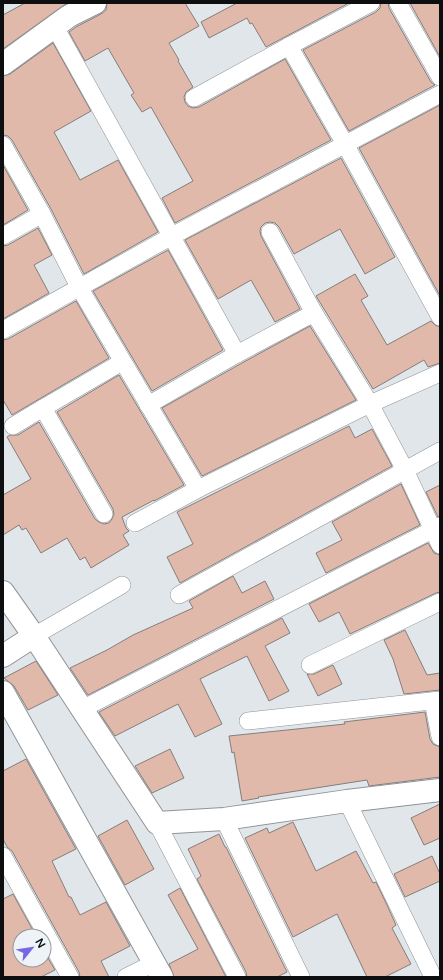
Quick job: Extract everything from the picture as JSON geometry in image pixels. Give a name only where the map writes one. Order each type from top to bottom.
[{"type":"street","points":[[4,61],[62,15],[95,3]]},
{"type":"street","points":[[194,98],[370,3]]},
{"type":"street","points":[[398,3],[440,77]]},
{"type":"street","points":[[62,15],[172,236],[236,354]]},
{"type":"street","points":[[289,46],[345,144],[440,317]]},
{"type":"street","points":[[3,330],[172,236],[440,94]]},
{"type":"street","points":[[3,145],[42,214],[79,287],[198,489]]},
{"type":"street","points":[[3,236],[42,214]]},
{"type":"street","points":[[270,232],[314,313],[370,404],[436,528],[440,545]]},
{"type":"street","points":[[148,405],[236,354],[314,313]]},
{"type":"street","points":[[13,426],[122,362]]},
{"type":"street","points":[[134,523],[198,489],[370,404],[440,373]]},
{"type":"street","points":[[43,408],[104,514]]},
{"type":"street","points":[[179,595],[440,451]]},
{"type":"street","points":[[82,709],[436,528]]},
{"type":"street","points":[[3,656],[34,636],[122,585]]},
{"type":"street","points":[[3,592],[34,636],[157,822],[237,977]]},
{"type":"street","points":[[310,665],[440,602]]},
{"type":"street","points":[[3,692],[158,970],[126,977]]},
{"type":"street","points":[[248,720],[436,700],[440,737]]},
{"type":"street","points":[[157,822],[224,819],[348,801],[440,790]]},
{"type":"street","points":[[348,801],[433,977]]},
{"type":"street","points":[[224,819],[301,977]]},
{"type":"street","points":[[3,856],[70,977]]},
{"type":"building","points":[[25,3],[67,3],[3,49],[3,15]]},
{"type":"building","points":[[107,3],[185,3],[199,26],[169,43],[193,87],[186,92],[184,97],[188,106],[193,108],[199,107],[285,59],[331,140],[175,223],[162,198],[193,181],[151,107],[142,112],[131,95],[134,93],[108,48],[85,61],[69,32],[101,14],[106,10]]},
{"type":"building","points":[[237,3],[349,3],[266,47],[252,23],[250,24],[247,18],[209,38],[201,22]]},
{"type":"building","points":[[381,3],[388,3],[389,8],[431,82],[435,85],[349,131],[303,50],[376,12],[380,8]]},
{"type":"building","points":[[410,3],[440,3],[440,57]]},
{"type":"building","points":[[53,43],[91,111],[54,132],[80,180],[118,160],[158,232],[84,274],[51,209],[12,140],[8,136],[3,135],[3,76],[10,74]]},
{"type":"building","points":[[440,105],[440,296],[359,148]]},
{"type":"building","points":[[341,158],[395,257],[365,274],[340,229],[294,254],[279,227],[275,223],[265,223],[261,227],[261,236],[300,309],[275,322],[251,280],[218,299],[185,240]]},
{"type":"building","points":[[3,165],[28,210],[3,225]]},
{"type":"building","points":[[38,228],[52,255],[34,265],[49,293],[3,319],[3,246],[8,245]]},
{"type":"building","points":[[168,250],[223,350],[152,391],[93,291]]},
{"type":"building","points":[[355,274],[368,296],[361,300],[387,345],[431,321],[440,327],[440,363],[428,367],[424,360],[373,389],[316,296]]},
{"type":"building","points":[[76,301],[109,358],[12,415],[3,400],[3,340],[8,339]]},
{"type":"building","points":[[310,326],[356,400],[202,476],[162,408]]},
{"type":"building","points":[[119,375],[184,485],[122,517],[126,528],[129,531],[123,535],[129,545],[91,568],[85,557],[80,560],[67,538],[41,553],[26,528],[22,530],[19,525],[3,535],[3,495],[31,479],[7,437],[10,435],[18,435],[39,422],[95,519],[104,524],[109,523],[112,519],[114,514],[113,509],[57,412]]},
{"type":"building","points":[[349,426],[355,438],[372,429],[392,466],[180,583],[167,557],[193,544],[177,512]]},
{"type":"building","points":[[401,484],[420,525],[326,573],[316,553],[342,540],[332,522]]},
{"type":"building","points":[[440,485],[440,516],[438,517],[426,492]]},
{"type":"building","points":[[428,543],[434,553],[440,555],[440,592],[350,634],[339,612],[319,622],[309,604]]},
{"type":"building","points":[[233,576],[242,593],[265,581],[274,599],[88,695],[70,668],[107,650],[133,635],[193,608],[189,601]]},
{"type":"building","points":[[282,618],[290,633],[265,646],[289,691],[269,701],[247,656],[200,679],[222,724],[195,737],[178,704],[115,736],[100,714],[99,712]]},
{"type":"building","points":[[405,630],[427,675],[440,673],[440,690],[404,694],[393,659],[384,640]]},
{"type":"building","points":[[36,661],[58,695],[28,710],[14,686],[4,678]]},
{"type":"building","points":[[333,665],[342,684],[318,696],[307,674],[314,674]]},
{"type":"building","points":[[425,712],[430,739],[433,744],[440,747],[440,777],[369,786],[367,780],[258,797],[259,798],[242,801],[234,752],[232,753],[229,736],[345,724],[344,722]]},
{"type":"building","points":[[170,749],[184,778],[152,793],[135,766]]},
{"type":"building","points":[[26,759],[76,849],[52,861],[69,897],[71,897],[80,915],[106,902],[130,946],[101,961],[109,977],[80,977],[79,972],[12,851],[7,847],[3,839],[3,771]]},
{"type":"building","points":[[440,804],[440,838],[424,845],[411,818]]},
{"type":"building","points":[[127,820],[154,869],[125,885],[98,836]]},
{"type":"building","points":[[293,822],[316,871],[356,851],[373,883],[376,882],[396,925],[392,928],[411,964],[385,977],[367,977],[337,914],[293,937],[245,838],[267,828],[269,833]]},
{"type":"building","points":[[219,834],[287,972],[277,977],[247,977],[246,972],[197,879],[201,876],[188,849]]},
{"type":"building","points":[[432,856],[440,874],[440,881],[405,897],[394,874]]},
{"type":"building","points":[[180,888],[226,977],[174,977],[169,964],[198,949],[168,895]]},
{"type":"building","points":[[13,894],[32,928],[12,928],[12,968],[52,968],[52,965],[55,970],[41,977],[3,977],[3,899]]}]
